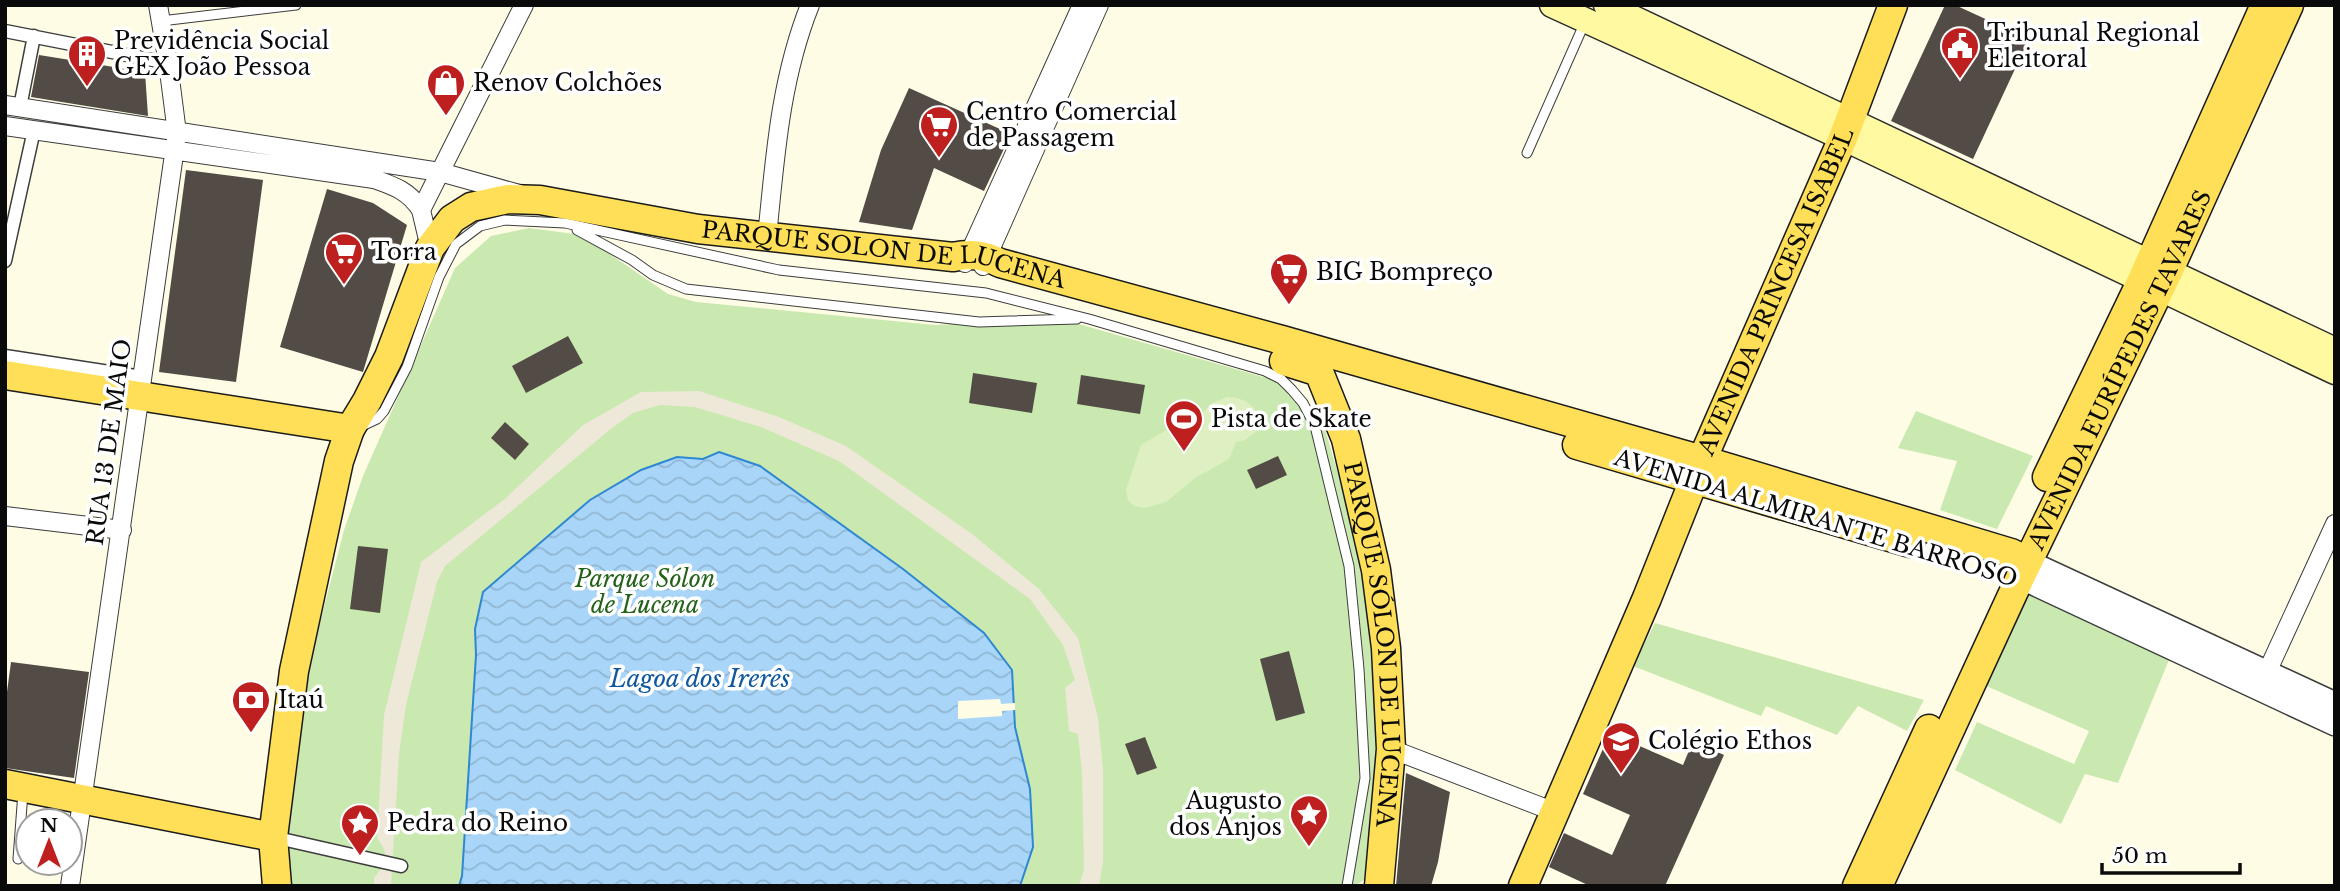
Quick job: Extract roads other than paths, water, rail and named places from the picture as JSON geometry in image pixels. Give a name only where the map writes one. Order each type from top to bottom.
[{"type":"main road","points":[[1552,5],[1847,129]]},
{"type":"main road","points":[[1606,5],[1847,129],[2155,275],[2335,350]]},
{"type":"main road","name":"AVENIDA PRINCESA ISABEL","points":[[1523,886],[1647,598],[1698,470],[1847,129],[1894,5]]},
{"type":"main road","name":"AVENIDA EURÍPEDES TAVARES","points":[[2155,275],[2265,5]]},
{"type":"main road","name":"AVENIDA EURÍPEDES TAVARES","points":[[1857,886],[2289,5]]},
{"type":"main road","points":[[277,886],[273,836],[294,671],[331,491],[350,429],[389,357],[430,248],[452,219],[471,207],[508,200],[540,200]]},
{"type":"main road","name":"PARQUE SOLON DE LUCENA","points":[[540,200],[698,229],[971,260]]},
{"type":"main road","points":[[971,260],[1321,363]]},
{"type":"main road","points":[[2155,275],[2335,372]]},
{"type":"main road","name":"AVENIDA ALMIRANTE BARROSO","points":[[1321,363],[1390,390],[1698,470],[2015,566]]},
{"type":"main road","name":"PARQUE SÓLON DE LUCENA","points":[[1321,363],[1346,439],[1376,570],[1385,648],[1391,749],[1379,886]]},
{"type":"main road","points":[[5,374],[350,429]]},
{"type":"main road","name":"AVENIDA EURÍPEDES TAVARES","points":[[1878,886],[2015,566]]},
{"type":"main road","points":[[19,788],[273,836]]},
{"type":"street","points":[[421,209],[524,5]]},
{"type":"street","points":[[768,237],[777,131],[785,83],[795,42],[810,5]]},
{"type":"street","points":[[1027,146],[1082,5]]},
{"type":"street","points":[[971,260],[1099,5]]},
{"type":"street","name":"RUA 13 DE MAIO","points":[[70,886],[122,530],[136,397],[177,133],[159,13]]},
{"type":"street","points":[[5,30],[168,63]]},
{"type":"street","points":[[13,106],[34,36]]},
{"type":"street","name":"PARQUE SOLON DE LUCENA","points":[[13,106],[440,172],[540,200]]},
{"type":"street","points":[[5,126],[374,179],[399,188],[413,197],[421,209],[430,248]]},
{"type":"street","points":[[5,261],[34,130]]},
{"type":"street","points":[[5,356],[136,397]]},
{"type":"street","points":[[5,516],[122,530]]},
{"type":"street","points":[[2263,681],[2335,524]]},
{"type":"street","name":"AVENIDA ALMIRANTE BARROSO","points":[[2015,566],[2263,681],[2335,725]]},
{"type":"street","name":"AVENIDA ALMIRANTE BARROSO","points":[[2263,681],[2335,704]]},
{"type":"street","points":[[1391,749],[1555,812]]},
{"type":"street","points":[[273,836],[401,866]]},
{"type":"lane","points":[[159,13],[296,5]]},
{"type":"lane","points":[[1527,153],[1586,21]]},
{"type":"lane","points":[[350,429],[366,426],[384,411],[407,367],[439,277],[456,244],[480,226],[505,220],[565,223],[779,270],[986,293],[1089,319],[1265,371],[1281,379],[1292,390],[1303,403],[1315,426],[1349,566],[1359,669],[1365,778],[1347,886]]},
{"type":"lane","points":[[565,223],[632,260],[653,275],[686,289],[979,322],[1089,319]]},
{"type":"lane","points":[[19,788],[19,807]]},
{"type":"water","name":"Lagoa dos Irerês","points":[[719,452],[760,466],[903,569],[984,633],[1012,670],[1015,727],[1030,789],[1033,847],[1020,886],[459,886],[462,876],[476,655],[475,629],[483,592],[590,500],[641,470],[677,457],[703,459]]},
{"type":"place","name":"Tribunal Regional Eleitoral","points":[[1960,80]]},
{"type":"place","name":"Previdência Social GEX João Pessoa","points":[[87,88]]},
{"type":"place","name":"Renov Colchões","points":[[446,117]]},
{"type":"place","name":"Centro Comercial de Passagem","points":[[939,159]]},
{"type":"place","name":"Torra","points":[[344,286]]},
{"type":"place","name":"BIG Bompreço","points":[[1289,306]]},
{"type":"place","name":"Pista de Skate","points":[[1184,453]]},
{"type":"place","name":"Itaú","points":[[251,734]]},
{"type":"place","name":"Colégio Ethos","points":[[1621,775]]},
{"type":"place","name":"Augusto dos Anjos","points":[[1309,848]]},
{"type":"place","name":"Pedra do Reino","points":[[360,857]]},
{"type":"park label","name":"Parque Sólon de Lucena","points":[[645,592]]}]
